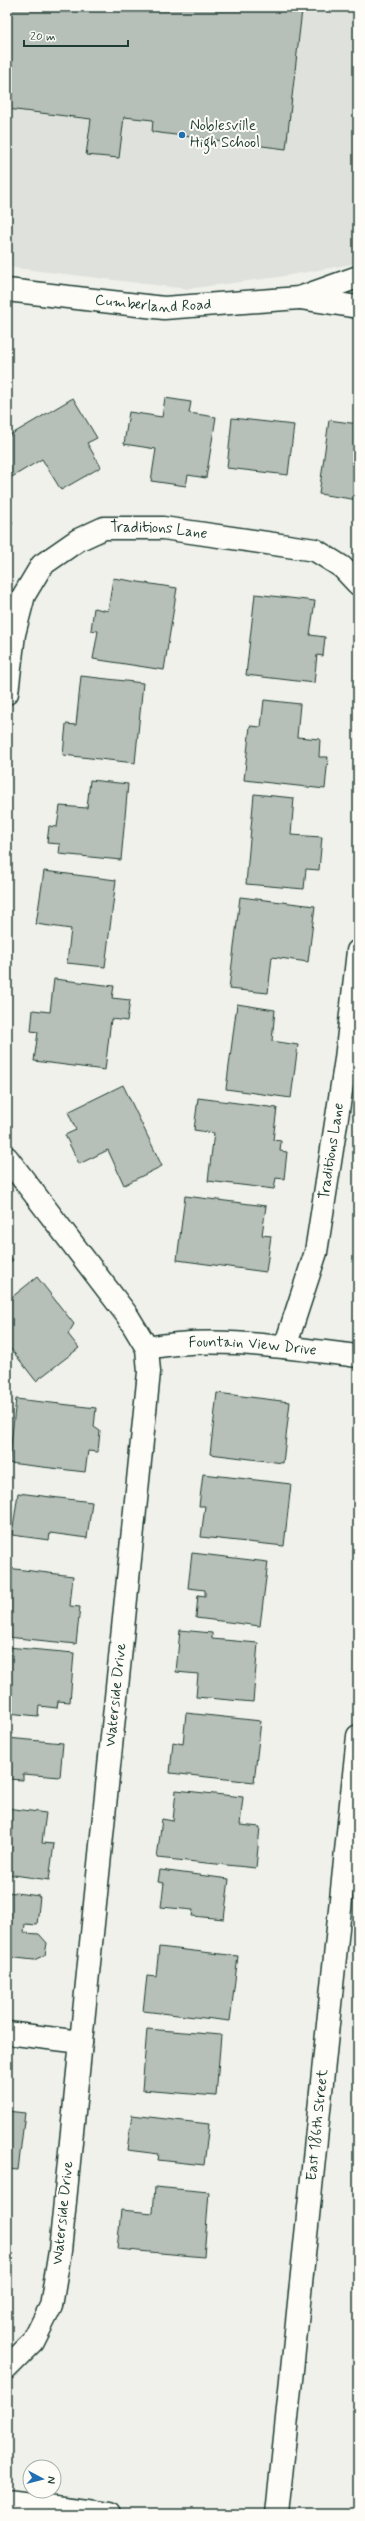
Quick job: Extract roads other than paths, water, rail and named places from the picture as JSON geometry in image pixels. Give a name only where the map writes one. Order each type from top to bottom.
[{"type":"main road","name":"Cumberland Road","points":[[299,298],[358,277]]},
{"type":"main road","name":"Cumberland Road","points":[[7,290],[164,308],[299,298],[358,307]]},
{"type":"main road","name":"Traditions Lane","points":[[7,693],[14,634],[24,595],[42,565],[78,540],[104,528],[163,528],[315,550],[342,567],[358,584]]},
{"type":"main road","name":"Traditions Lane","points":[[285,1347],[316,1252],[346,1059],[358,951]]},
{"type":"main road","points":[[7,1158],[127,1314],[147,1348]]},
{"type":"main road","name":"Fountain View Drive","points":[[147,1348],[177,1342],[198,1342],[285,1347],[358,1356]]},
{"type":"main road","name":"Waterside Drive","points":[[7,2368],[33,2342],[51,2306],[60,2251],[149,1372],[147,1348]]},
{"type":"main road","name":"East 186th Street","points":[[277,2514],[358,1736]]},
{"type":"main road","points":[[7,2033],[81,2042]]},
{"type":"main road","points":[[7,2501],[110,2514]]},
{"type":"place","name":"Noblesville High School","points":[[182,135]]}]
